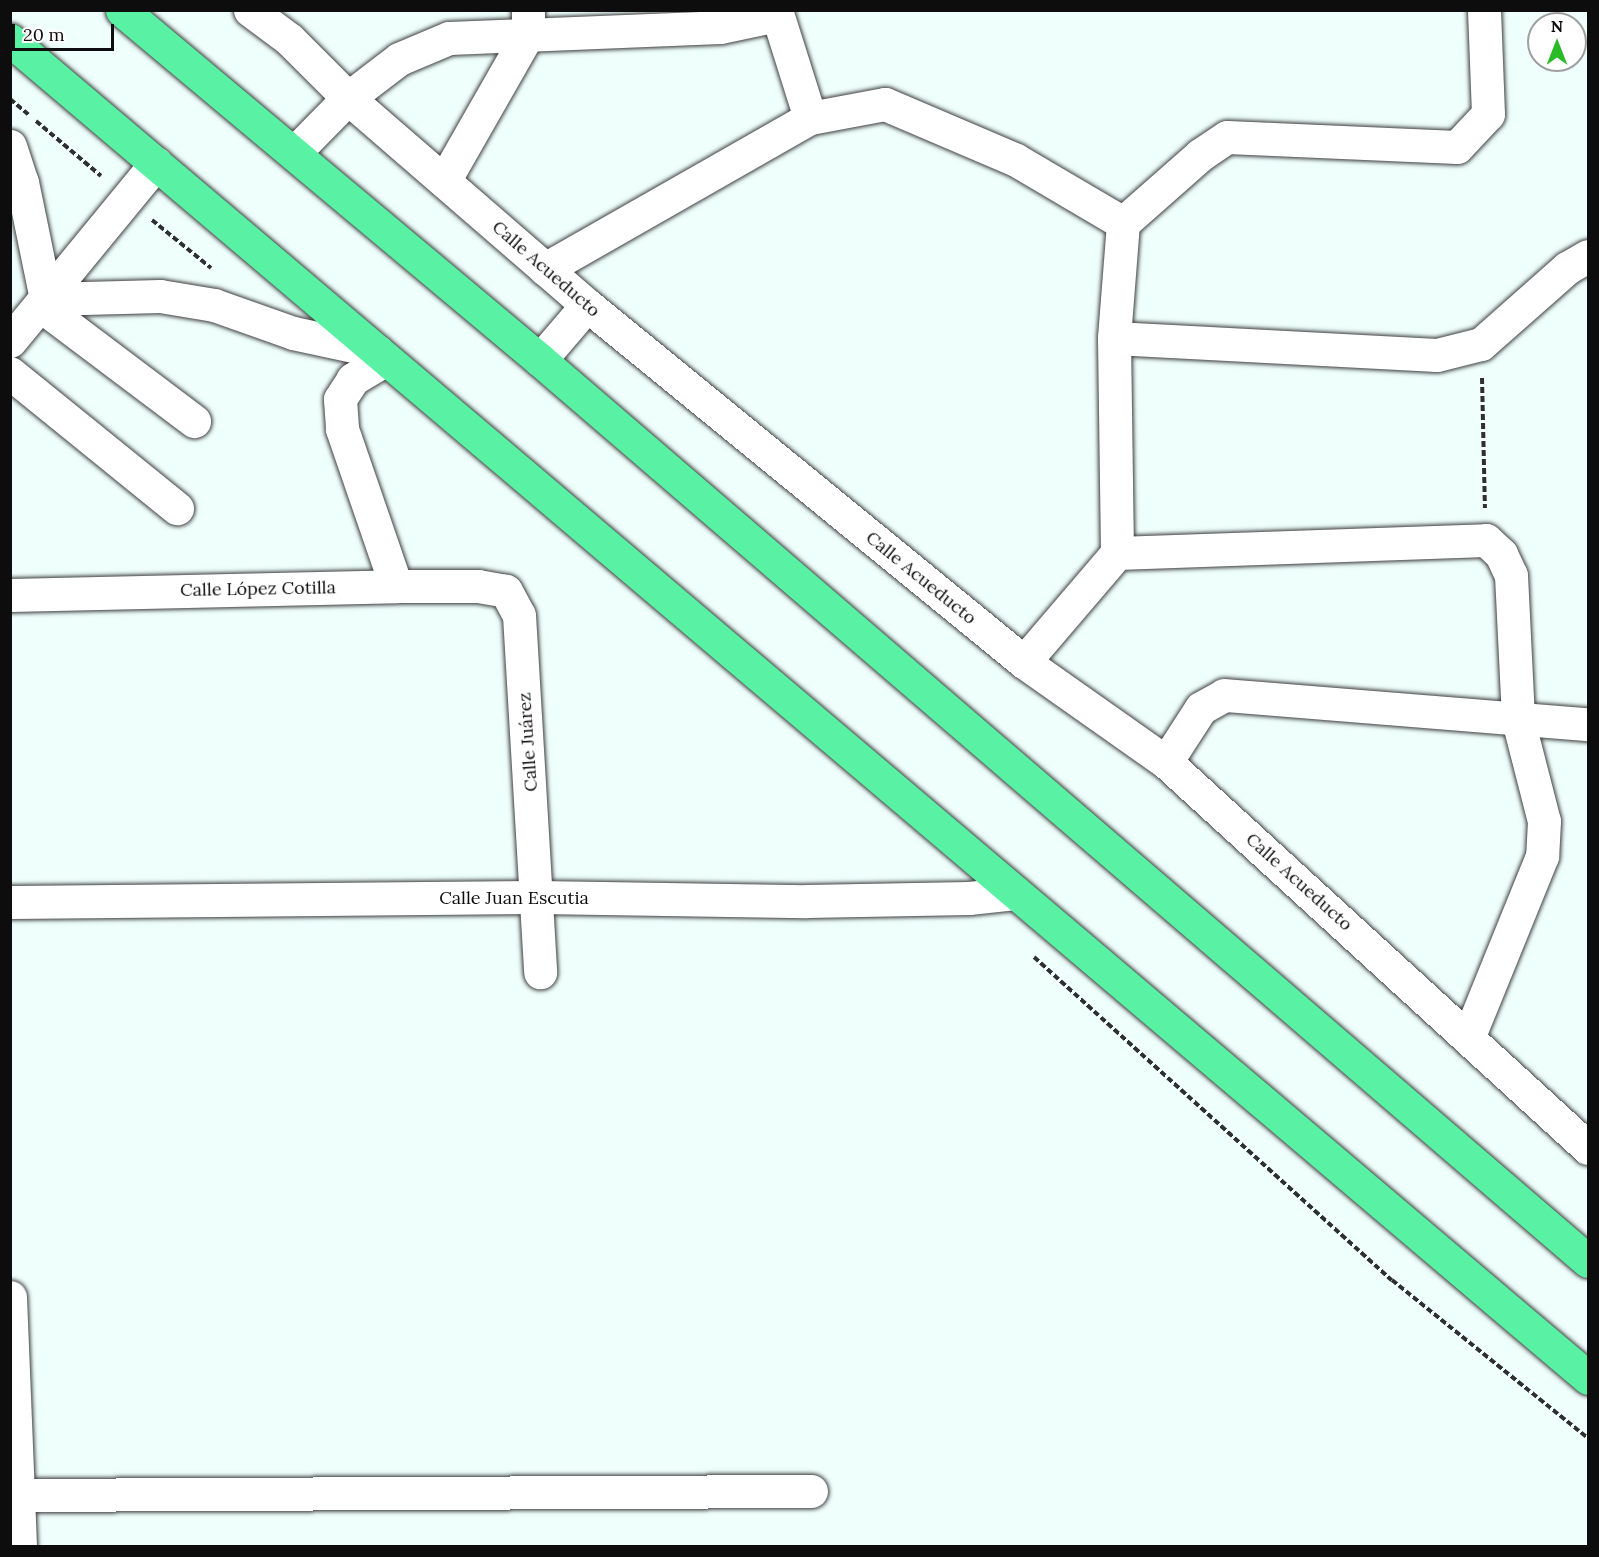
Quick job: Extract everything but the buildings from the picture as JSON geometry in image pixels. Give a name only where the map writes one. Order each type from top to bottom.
[{"type":"highway","points":[[123,10],[295,152],[540,360],[1588,1261]]},
{"type":"highway","points":[[10,40],[1588,1378]]},
{"type":"street","name":"Calle Acueducto","points":[[250,10],[289,25],[348,98],[587,305],[1024,662],[1166,762],[1469,1036],[1588,1148]]},
{"type":"street","points":[[1024,662],[1117,553],[1114,338],[1123,224],[1200,155],[1227,137],[1457,147],[1488,114],[1484,10]]},
{"type":"street","points":[[295,152],[348,98],[399,59],[449,38],[528,22],[720,27],[776,13],[810,118]]},
{"type":"street","points":[[444,181],[528,22]]},
{"type":"street","points":[[545,270],[810,118],[885,104],[1016,160],[1123,224]]},
{"type":"street","points":[[10,146],[22,182],[43,302],[194,421]]},
{"type":"street","points":[[11,339],[156,163]]},
{"type":"street","points":[[1114,338],[1437,355],[1481,344],[1568,268],[1588,256]]},
{"type":"street","points":[[43,302],[160,296],[214,305],[293,333],[382,355]]},
{"type":"street","points":[[540,360],[587,305]]},
{"type":"street","points":[[382,355],[353,379],[340,399],[342,429],[396,586]]},
{"type":"street","points":[[10,373],[177,508]]},
{"type":"street","points":[[1117,553],[1486,540],[1501,554],[1511,575],[1518,720],[1541,795],[1544,821],[1542,856],[1469,1036]]},
{"type":"street","name":"Calle López Cotilla","points":[[10,595],[396,586],[478,586],[506,591]]},
{"type":"street","name":"Calle Juárez","points":[[506,591],[519,615],[538,897],[540,972]]},
{"type":"street","points":[[1166,762],[1202,708],[1224,695],[1588,724]]},
{"type":"street","name":"Calle Juan Escutia","points":[[10,902],[538,897],[807,901],[969,898],[1016,893]]},
{"type":"street","points":[[10,1297],[20,1546]]},
{"type":"street","points":[[18,1495],[811,1491]]},
{"type":"path","points":[[1481,344],[1486,540]]}]
